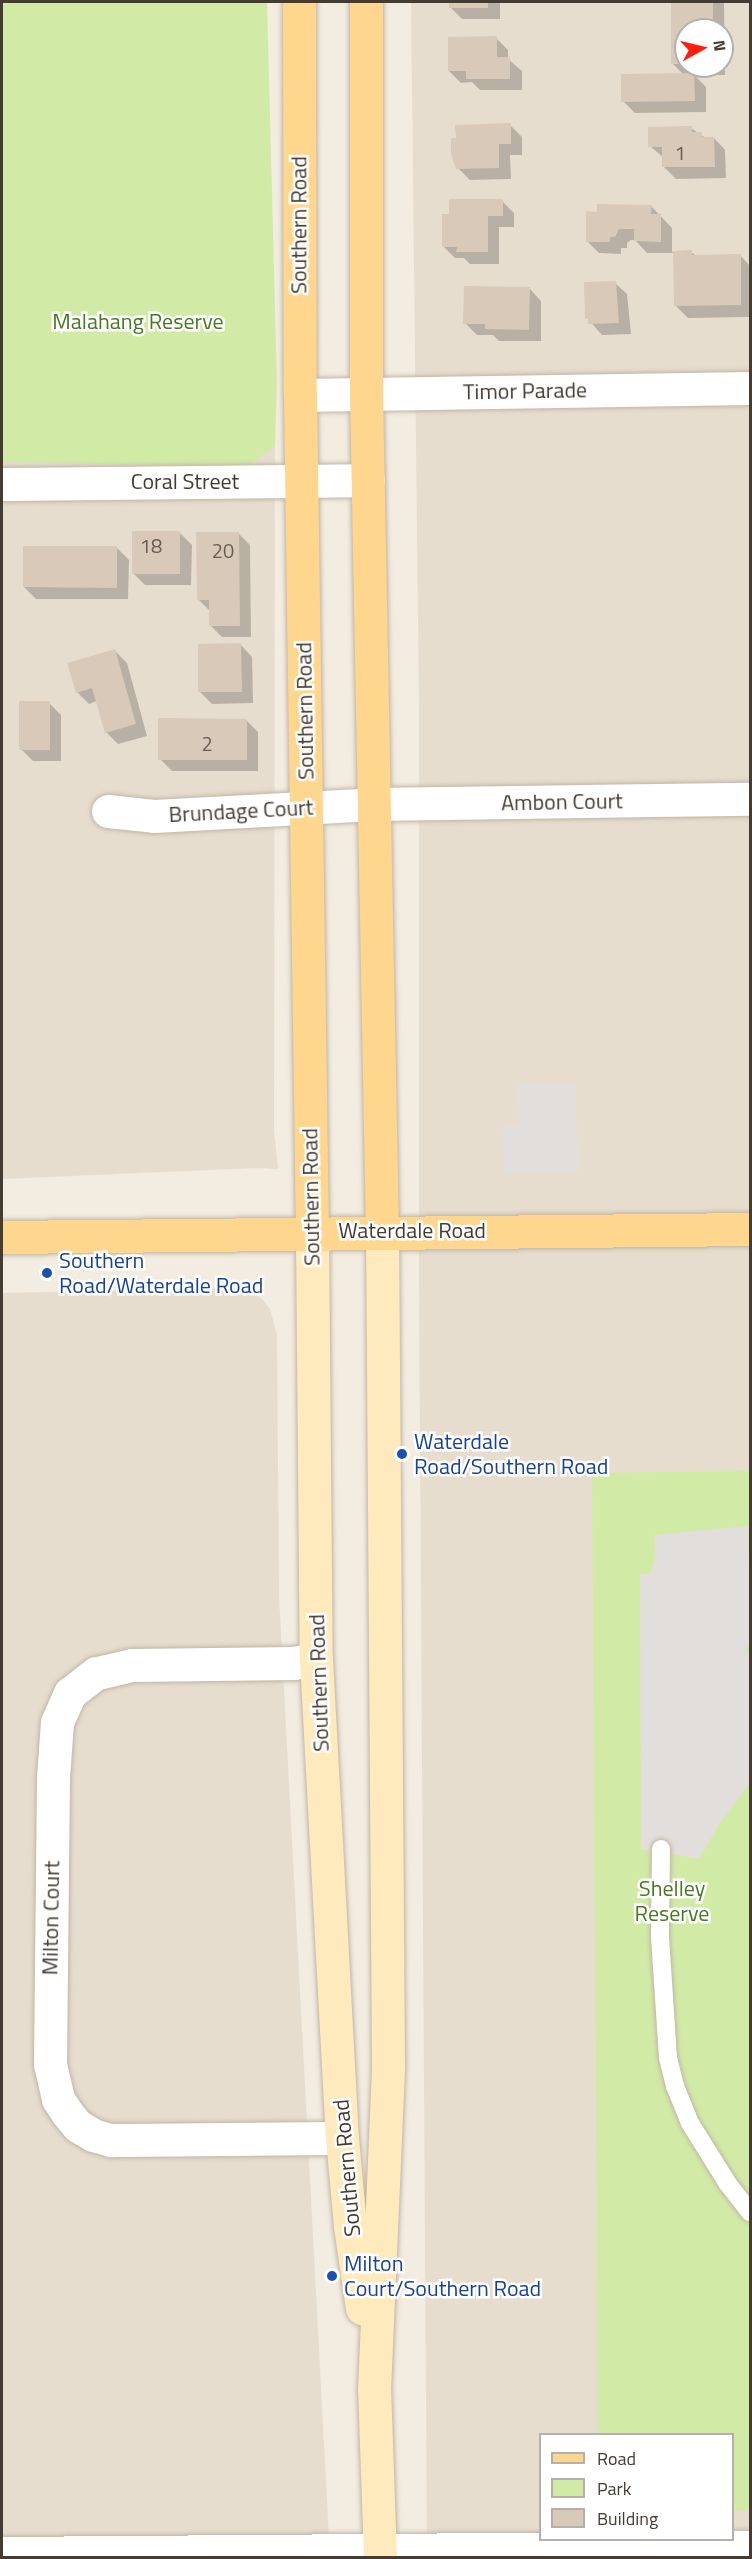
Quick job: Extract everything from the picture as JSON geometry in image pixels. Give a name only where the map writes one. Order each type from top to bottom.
[{"type":"main road","name":"Southern Road","points":[[299,2],[300,395],[316,1659],[342,2138],[350,2226],[374,2390]]},
{"type":"main road","name":"Southern Road","points":[[366,2],[366,392],[382,1231],[388,2064],[374,2390],[380,2553]]},
{"type":"main road","name":"Waterdale Road","points":[[2,1237],[382,1231],[750,1229]]},
{"type":"street","name":"Timor Parade","points":[[300,395],[366,392],[750,388]]},
{"type":"street","name":"Coral Street","points":[[2,484],[368,480]]},
{"type":"street","name":"Ambon Court","points":[[374,804],[750,799]]},
{"type":"street","name":"Brundage Court","points":[[108,811],[154,816],[374,804]]},
{"type":"street","name":"Milton Court","points":[[316,1659],[294,1663],[132,1665],[96,1673],[70,1693],[57,1722],[53,1778],[50,2064],[58,2099],[67,2113],[78,2126],[111,2140],[342,2138]]},
{"type":"street","points":[[2,2553],[380,2553],[750,2547]]},
{"type":"lane","points":[[661,1849],[660,1937],[668,2058],[675,2086],[690,2123],[728,2184],[750,2212]]},
{"type":"shaded area","points":[[2,2],[266,2],[275,446],[274,1130],[278,1169],[2,1179]]},
{"type":"shaded area","points":[[411,2],[750,2],[750,2557],[427,2557],[419,1288],[419,706]]},
{"type":"shaded area","points":[[518,1084],[576,1084],[578,1170],[574,1174],[504,1174],[503,1125],[519,1125]]},
{"type":"shaded area","points":[[237,1288],[251,1291],[262,1299],[270,1309],[277,1335],[279,1595],[330,2557],[2,2557],[2,1293]]},
{"type":"shaded area","points":[[748,1526],[750,1644],[745,1648],[750,1657],[750,1783],[720,1823],[699,1859],[641,1849],[640,1574],[650,1574],[655,1559],[654,1535]]},
{"type":"green space","name":"Malahang Reserve","points":[[2,2],[267,2],[277,384],[275,446],[246,467],[2,462]]},
{"type":"green space","name":"Shelley Reserve","points":[[750,1471],[750,2511],[734,2511],[734,2433],[598,2433],[592,1473]]},
{"type":"building","points":[[449,2],[488,2],[488,8],[449,8]]},
{"type":"building","points":[[671,2],[713,2],[713,18],[674,18],[674,64],[671,64]]},
{"type":"building","points":[[497,36],[497,57],[510,57],[510,79],[466,79],[466,71],[448,71],[448,37]]},
{"type":"building","points":[[674,73],[674,78],[694,78],[695,101],[621,102],[621,74]]},
{"type":"building","points":[[511,123],[511,144],[499,144],[499,168],[456,169],[451,154],[451,138],[456,138],[455,125]]},
{"type":"building","points":[[692,126],[692,132],[702,132],[702,137],[714,137],[715,167],[662,167],[662,147],[648,147],[648,127]]},
{"type":"building","points":[[449,199],[503,199],[503,216],[488,216],[488,252],[456,252],[457,247],[442,247],[442,214],[449,214]]},
{"type":"building","points":[[597,204],[652,205],[651,214],[661,214],[661,242],[634,241],[634,229],[619,229],[615,237],[610,237],[610,242],[586,242],[586,211],[597,212]]},
{"type":"building","points":[[692,250],[692,255],[741,254],[741,305],[674,306],[673,251]]},
{"type":"building","points":[[616,281],[619,323],[588,324],[588,318],[585,319],[584,282]]},
{"type":"building","points":[[464,286],[530,287],[529,330],[485,329],[485,324],[463,324]]},
{"type":"building","points":[[132,531],[180,531],[180,574],[132,574]]},
{"type":"building","points":[[196,532],[239,532],[240,626],[209,626],[209,600],[197,600]]},
{"type":"building","points":[[23,546],[117,546],[117,588],[23,587]]},
{"type":"building","points":[[241,643],[242,692],[198,692],[198,644]]},
{"type":"building","points":[[115,649],[136,724],[105,733],[92,688],[76,693],[67,663]]},
{"type":"building","points":[[19,701],[50,701],[50,750],[19,750]]},
{"type":"building","points":[[158,718],[247,719],[247,760],[158,760]]},
{"type":"place","name":"Southern Road/Waterdale Road","points":[[47,1273]]},
{"type":"place","name":"Waterdale Road/Southern Road","points":[[402,1454]]},
{"type":"place","name":"Milton Court/Southern Road","points":[[332,2276]]}]
